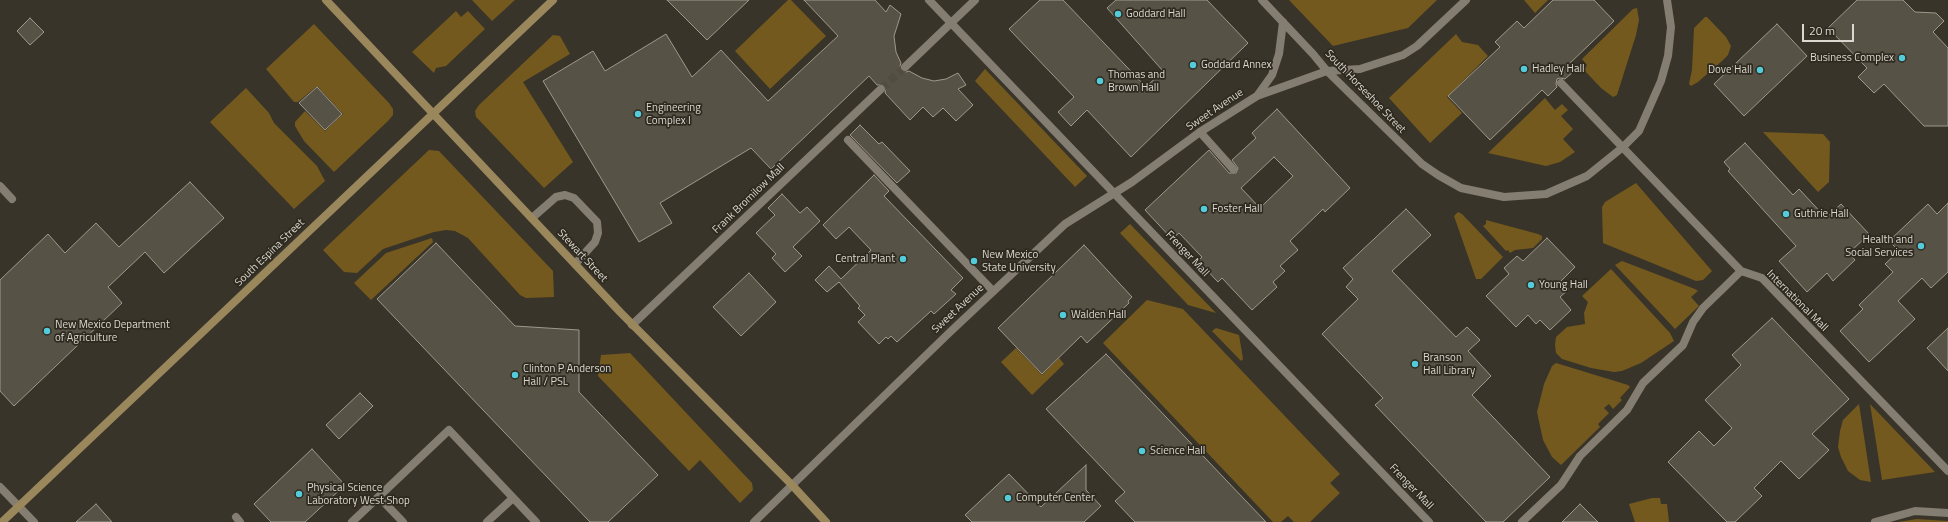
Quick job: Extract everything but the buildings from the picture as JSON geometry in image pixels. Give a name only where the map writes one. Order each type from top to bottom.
[{"type":"street","name":"Stewart Street","points":[[326,0],[632,325],[826,522]]},
{"type":"street","name":"South Espina Street","points":[[2,522],[553,0]]},
{"type":"street","name":"Frenger Mall","points":[[929,0],[1430,522]]},
{"type":"street","points":[[905,67],[975,0]]},
{"type":"street","name":"South Horseshoe Street","points":[[1262,0],[1327,71],[1411,154],[1438,175],[1461,188],[1504,197],[1546,194],[1587,176],[1623,147],[1639,131],[1661,81],[1666,62],[1671,27],[1667,0]]},
{"type":"street","name":"Sweet Avenue","points":[[754,522],[993,291],[1066,224],[1116,194],[1200,132],[1257,96],[1327,71],[1360,69],[1403,55],[1417,46],[1466,0]]},
{"type":"street","name":"Sweet Avenue","points":[[1257,96],[1272,74],[1279,54],[1282,22]]},
{"type":"street","name":"International Mall","points":[[1561,83],[1740,271],[1762,278],[1948,471]]},
{"type":"street","name":"Frank Bromilow Mall","points":[[632,325],[881,89]]},
{"type":"street","points":[[1200,132],[1234,169]]},
{"type":"street","points":[[848,140],[993,291]]},
{"type":"street","points":[[0,186],[12,199]]},
{"type":"street","points":[[532,218],[556,197],[565,195],[574,198],[597,222],[598,233],[595,242],[575,264]]},
{"type":"street","points":[[1522,522],[1561,485],[1580,456],[1627,410],[1643,383],[1683,345],[1693,322],[1703,308],[1740,271]]},
{"type":"street","points":[[352,522],[449,430],[536,522]]},
{"type":"street","points":[[0,487],[34,522]]},
{"type":"street","points":[[379,496],[403,522]]},
{"type":"street","points":[[487,522],[513,498]]},
{"type":"street","points":[[1875,522],[1915,511],[1948,513]]},
{"type":"shaded area","points":[[472,0],[515,0],[492,21]]},
{"type":"shaded area","points":[[788,0],[791,0],[826,36],[770,89],[735,51]]},
{"type":"shaded area","points":[[1289,0],[1437,0],[1408,28],[1333,46]]},
{"type":"shaded area","points":[[1524,0],[1548,0],[1535,13]]},
{"type":"shaded area","points":[[1637,8],[1639,20],[1636,35],[1617,95],[1613,97],[1601,88],[1584,70],[1587,65],[1582,59],[1633,9]]},
{"type":"shaded area","points":[[456,11],[461,17],[468,11],[485,29],[446,66],[436,68],[434,73],[412,52]]},
{"type":"shaded area","points":[[1705,17],[1707,17],[1726,37],[1731,46],[1728,55],[1722,61],[1698,82],[1691,86],[1689,84],[1692,70],[1694,28]]},
{"type":"shaded area","points":[[314,24],[393,109],[393,115],[388,121],[334,172],[304,141],[295,126],[295,122],[305,111],[325,131],[343,114],[317,86],[298,102],[294,102],[266,69]]},
{"type":"shaded area","points":[[1456,34],[1462,42],[1478,45],[1488,56],[1447,97],[1462,113],[1430,143],[1389,98]]},
{"type":"shaded area","points":[[553,35],[560,36],[570,54],[523,82],[573,162],[544,188],[476,117],[475,111],[479,105]]},
{"type":"shaded area","points":[[985,69],[1087,176],[1075,187],[975,81]]},
{"type":"shaded area","points":[[246,88],[269,113],[274,123],[317,166],[325,181],[294,209],[210,122]]},
{"type":"shaded area","points":[[1545,98],[1555,110],[1562,104],[1568,110],[1561,116],[1573,129],[1563,139],[1575,152],[1560,162],[1546,166],[1488,153]]},
{"type":"shaded area","points":[[1763,132],[1823,134],[1830,142],[1829,182],[1818,192]]},
{"type":"shaded area","points":[[429,150],[439,151],[553,271],[554,297],[526,298],[520,295],[468,238],[455,231],[446,230],[434,232],[383,249],[357,273],[344,272],[323,250]]},
{"type":"shaded area","points":[[1636,183],[1712,271],[1703,280],[1696,281],[1603,243],[1602,207],[1605,202]]},
{"type":"shaded area","points":[[1458,212],[1462,214],[1503,257],[1481,279],[1476,279],[1454,216]]},
{"type":"shaded area","points":[[1486,220],[1538,234],[1542,236],[1542,239],[1533,248],[1515,250],[1510,253],[1508,250],[1506,251],[1483,226],[1486,224]]},
{"type":"shaded area","points":[[1130,224],[1216,313],[1188,305],[1120,233]]},
{"type":"shaded area","points":[[432,238],[433,242],[371,300],[354,283],[386,253]]},
{"type":"shaded area","points":[[1622,261],[1695,289],[1698,291],[1691,297],[1699,306],[1675,329],[1615,265]]},
{"type":"shaded area","points":[[1611,269],[1670,333],[1674,341],[1641,363],[1622,371],[1614,372],[1591,368],[1562,359],[1556,353],[1555,345],[1556,337],[1567,327],[1585,324],[1584,313],[1588,302],[1582,296]]},
{"type":"shaded area","points":[[1147,300],[1183,309],[1340,474],[1330,483],[1340,493],[1310,522],[1294,522],[1288,516],[1281,522],[1273,522],[1103,343]]},
{"type":"shaded area","points":[[1216,328],[1239,335],[1243,359],[1241,361],[1212,331]]},
{"type":"shaded area","points":[[1016,348],[1042,375],[1059,358],[1064,364],[1032,395],[1001,362]]},
{"type":"shaded area","points":[[630,353],[752,483],[753,490],[740,503],[700,460],[689,471],[598,376],[601,355]]},
{"type":"shaded area","points":[[1556,363],[1628,385],[1630,387],[1620,398],[1622,400],[1613,409],[1609,404],[1604,408],[1609,413],[1598,424],[1600,427],[1561,465],[1552,457],[1543,440],[1537,412],[1544,384],[1552,366]]},
{"type":"shaded area","points":[[1859,404],[1871,482],[1860,480],[1848,471],[1838,447],[1843,420]]},
{"type":"shaded area","points":[[1870,404],[1935,472],[1882,480]]},
{"type":"shaded area","points":[[1652,498],[1660,498],[1661,504],[1667,504],[1669,522],[1635,522],[1629,504]]},
{"type":"shaded area","points":[[1917,519],[1948,521],[1948,522],[1898,522]]},
{"type":"tunnel","points":[[881,89],[905,67]]},
{"type":"place","name":"Goddard Hall","points":[[1118,14]]},
{"type":"place","name":"Business Complex","points":[[1902,58]]},
{"type":"place","name":"Goddard Annex","points":[[1193,65]]},
{"type":"place","name":"Hadley Hall","points":[[1524,69]]},
{"type":"place","name":"Dove Hall","points":[[1760,70]]},
{"type":"place","name":"Thomas and Brown Hall","points":[[1100,81]]},
{"type":"place","name":"Engineering Complex I","points":[[638,114]]},
{"type":"place","name":"Foster Hall","points":[[1204,209]]},
{"type":"place","name":"Guthrie Hall","points":[[1786,214]]},
{"type":"place","name":"Health and Social Services","points":[[1921,246]]},
{"type":"place","name":"Central Plant","points":[[903,259]]},
{"type":"place","name":"New Mexico State University","points":[[974,261]]},
{"type":"place","name":"Young Hall","points":[[1531,285]]},
{"type":"place","name":"Walden Hall","points":[[1063,315]]},
{"type":"place","name":"New Mexico Department of Agriculture","points":[[47,331]]},
{"type":"place","name":"Branson Hall Library","points":[[1415,364]]},
{"type":"place","name":"Clinton P Anderson Hall / PSL","points":[[515,375]]},
{"type":"place","name":"Science Hall","points":[[1142,451]]},
{"type":"place","name":"Physical Science Laboratory West Shop","points":[[299,494]]},
{"type":"place","name":"Computer Center","points":[[1008,498]]}]
